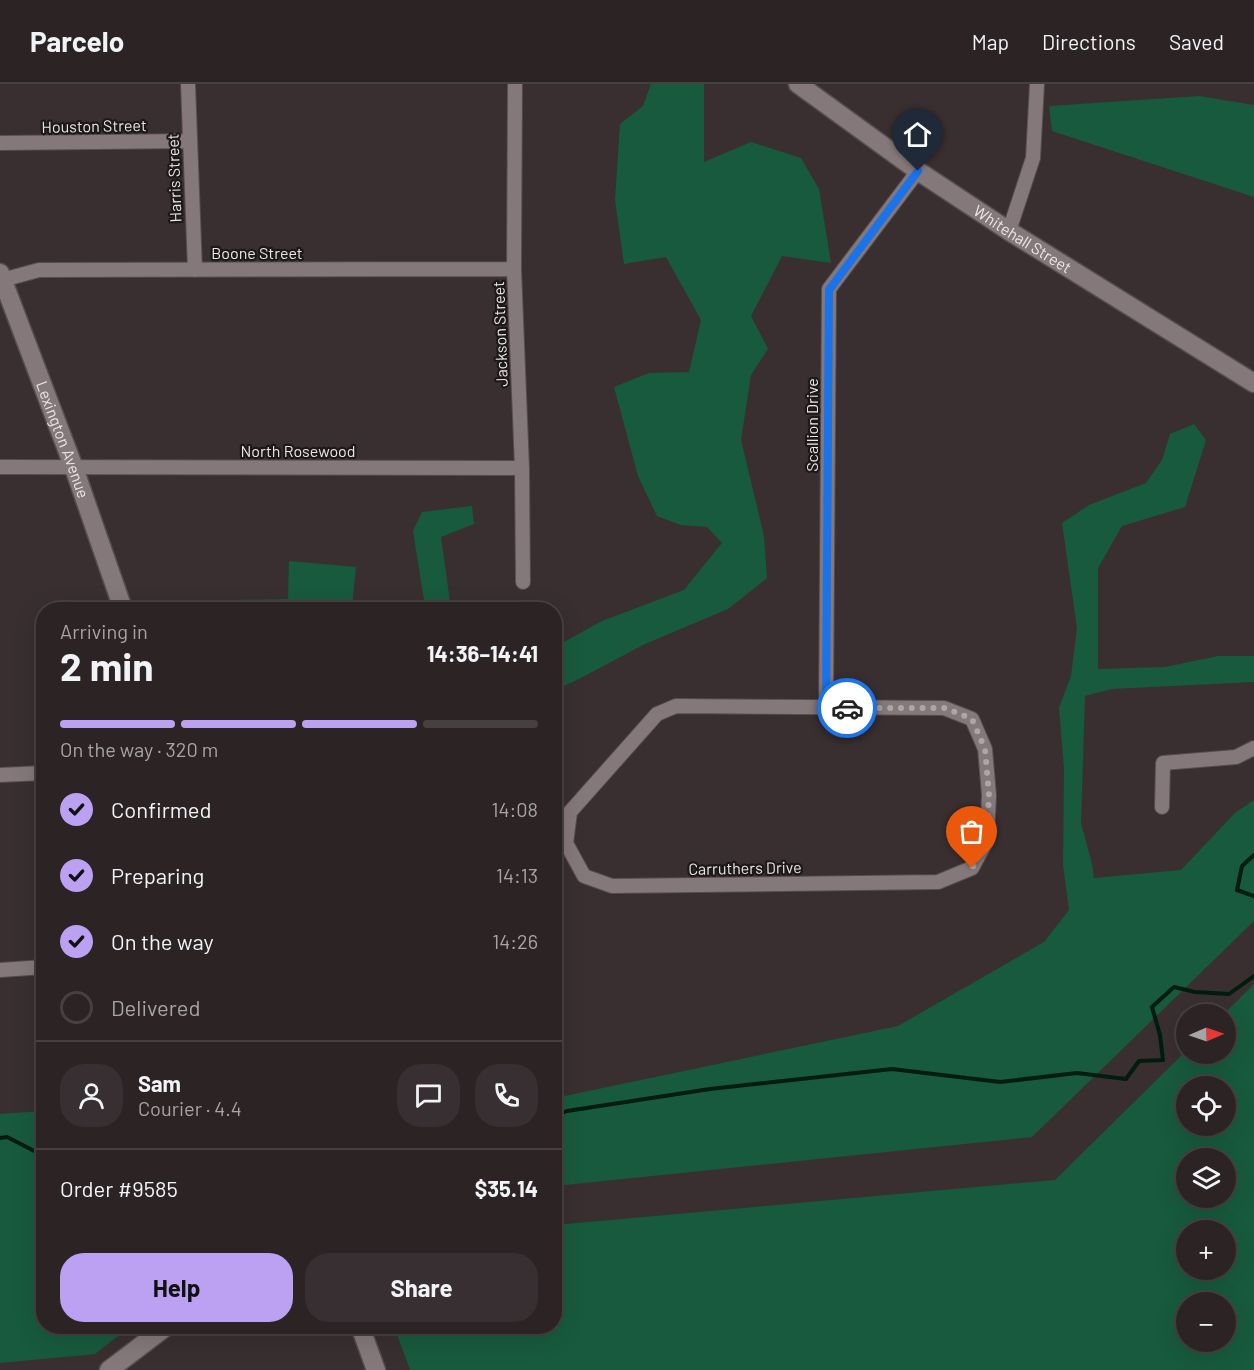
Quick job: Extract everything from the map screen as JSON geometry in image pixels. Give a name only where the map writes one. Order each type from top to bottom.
[{"type":"street","name":"Harris Street","points":[[188,84],[195,270]]},
{"type":"street","name":"Jackson Street","points":[[514,84],[514,269],[522,468],[523,582]]},
{"type":"street","name":"Whitehall Street","points":[[798,84],[918,171],[1009,231],[1254,383]]},
{"type":"street","points":[[1009,231],[1033,158],[1037,84]]},
{"type":"street","name":"Houston Street","points":[[0,143],[189,141]]},
{"type":"street","name":"Scallion Drive","points":[[826,708],[829,290],[918,171]]},
{"type":"street","name":"Boone Street","points":[[1,277],[39,270],[514,269]]},
{"type":"street","name":"Lexington Avenue","points":[[1,277],[74,468],[121,602]]},
{"type":"street","name":"North Rosewood","points":[[0,467],[522,468]]},
{"type":"street","name":"Carruthers Drive","points":[[676,706],[826,708],[945,708],[972,719],[985,749],[989,795],[987,840],[972,868],[938,882],[612,886],[584,876],[566,843],[570,812],[657,714],[676,706]]},
{"type":"street","points":[[1162,807],[1163,763],[1236,758],[1254,748]]},
{"type":"street","points":[[0,775],[36,773]]},
{"type":"street","points":[[562,810],[570,812]]},
{"type":"street","points":[[0,970],[36,968]]},
{"type":"street","points":[[109,1370],[156,1334]]},
{"type":"street","points":[[363,1334],[376,1370]]},
{"type":"green space","points":[[651,84],[704,84],[704,162],[751,142],[801,158],[819,189],[831,263],[782,256],[751,316],[768,349],[751,375],[741,440],[764,536],[767,578],[728,609],[645,644],[562,687],[562,643],[602,621],[684,590],[722,543],[707,527],[681,525],[657,516],[638,476],[614,387],[649,373],[689,372],[701,320],[666,257],[624,264],[615,200],[620,124],[643,106]]},
{"type":"green space","points":[[1199,96],[1254,105],[1254,197],[1052,131],[1049,106]]},
{"type":"green space","points":[[1194,424],[1206,440],[1185,507],[1122,526],[1098,568],[1098,669],[1165,667],[1218,656],[1254,656],[1254,682],[1112,689],[1085,696],[1081,823],[1094,878],[1181,870],[1235,813],[1254,800],[1254,921],[1032,1137],[562,1185],[562,1097],[898,1026],[1044,942],[1069,910],[1063,865],[1064,768],[1059,708],[1071,676],[1077,628],[1062,523],[1089,505],[1146,483],[1162,460],[1170,434]]},
{"type":"green space","points":[[472,506],[474,524],[441,537],[450,602],[419,602],[424,600],[413,531],[422,512]]},
{"type":"green space","points":[[289,561],[356,567],[352,602],[219,602],[288,599]]},
{"type":"green space","points":[[1254,984],[1254,1370],[410,1370],[397,1334],[562,1334],[562,1224],[1055,1180],[1176,1061],[1176,1064],[1236,1064],[1236,1004],[1234,1004]]},
{"type":"green space","points":[[36,1111],[36,1334],[121,1334],[95,1354],[0,1363],[0,1114]]},
{"type":"waterway","points":[[1254,855],[1242,866],[1237,890],[1254,896]]},
{"type":"waterway","points":[[562,1113],[710,1089],[892,1069],[1000,1082],[1077,1073],[1126,1079],[1139,1061],[1163,1060],[1160,1035],[1152,1007],[1174,987],[1195,992],[1229,994],[1254,976]]},
{"type":"waterway","points":[[0,1138],[7,1137],[36,1152]]},
{"type":"way so far","points":[[847,708],[945,708],[972,719],[985,749],[989,795],[987,840],[972,868]]},
{"type":"route","points":[[847,708],[826,708],[829,290],[918,171]]}]
